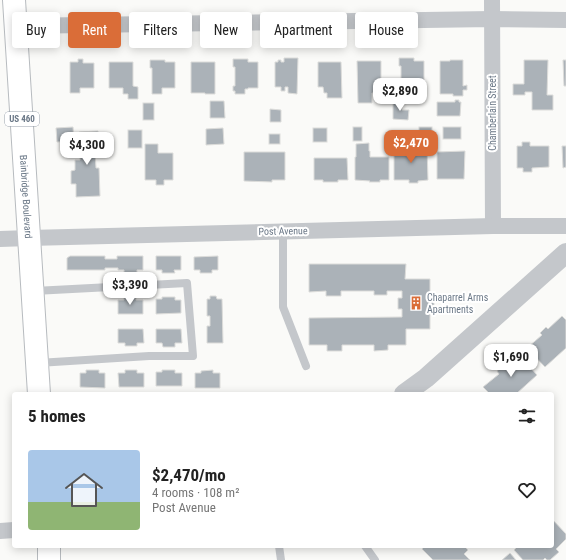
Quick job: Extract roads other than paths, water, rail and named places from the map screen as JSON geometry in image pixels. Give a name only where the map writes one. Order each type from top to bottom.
[{"type":"main road","name":"Bainbridge Boulevard","points":[[14,0],[15,12]]},
{"type":"main road","name":"Bainbridge Boulevard","points":[[17,48],[39,392]]},
{"type":"main road","points":[[49,548],[49,560]]},
{"type":"street","name":"Chamberlain Street","points":[[492,0],[492,226]]},
{"type":"street","points":[[60,25],[492,19],[566,20]]},
{"type":"street","name":"Post Avenue","points":[[0,239],[492,226],[566,226]]},
{"type":"street","points":[[410,392],[566,253]]},
{"type":"street","points":[[0,531],[12,530]]},
{"type":"lane","points":[[283,231],[283,307],[306,366]]},
{"type":"lane","points":[[33,292],[187,283],[194,356],[150,356],[37,363]]},
{"type":"lane","points":[[279,548],[281,560]]},
{"type":"lane","points":[[366,548],[375,560]]},
{"type":"place","name":"Chaparrel Arms Apartments","points":[[416,303]]}]
